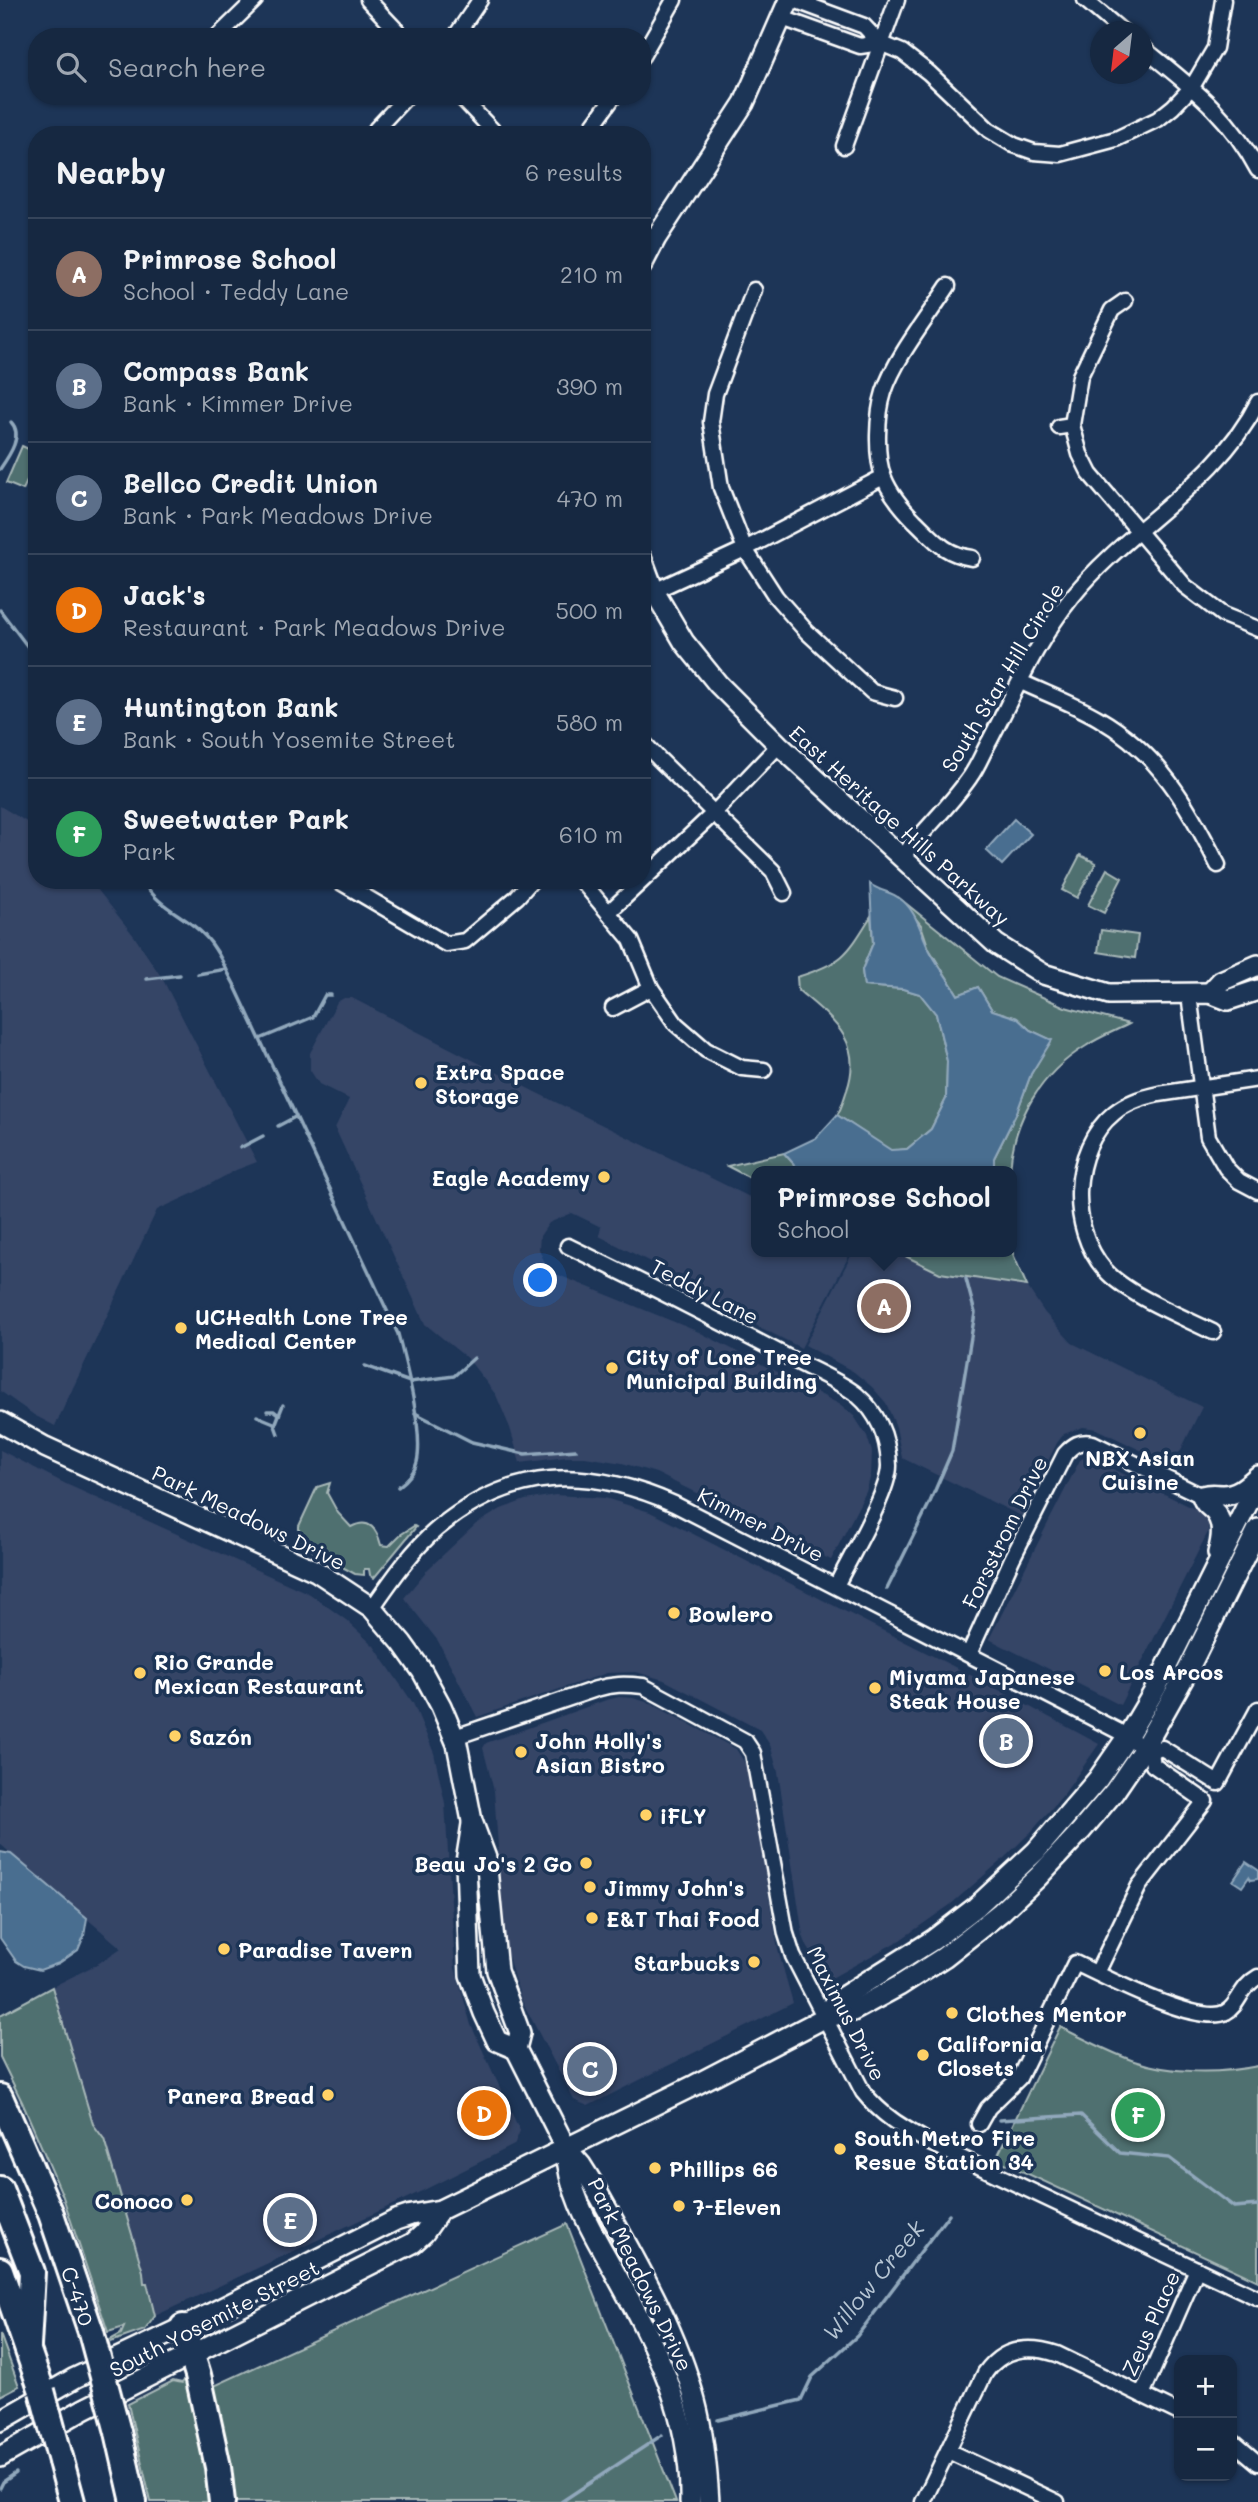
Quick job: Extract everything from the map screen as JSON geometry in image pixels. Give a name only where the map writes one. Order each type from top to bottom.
[{"type":"highway","name":"C-470","points":[[0,2097],[51,2214],[91,2332],[134,2502]]},
{"type":"highway","points":[[0,2189],[32,2272],[25,2379],[42,2391],[72,2502]]},
{"type":"highway","points":[[0,2226],[30,2307]]},
{"type":"highway","points":[[0,2270],[27,2358]]},
{"type":"highway","points":[[0,2312],[27,2358]]},
{"type":"highway","points":[[183,2328],[193,2355],[216,2457],[222,2502]]},
{"type":"main road","points":[[651,240],[744,103],[788,6]]},
{"type":"main road","name":"East Heritage Hills Parkway","points":[[651,583],[684,642],[718,684],[779,745],[996,944],[1043,974],[1109,994],[1210,993],[1228,1000],[1258,990]]},
{"type":"main road","name":"East Heritage Hills Parkway","points":[[1210,993],[1221,981],[1254,970]]},
{"type":"main road","name":"Park Meadows Drive","points":[[0,1422],[45,1447],[316,1570],[372,1608],[402,1643],[422,1671],[455,1737],[465,1774],[472,1821],[485,1858],[497,1971],[520,2033],[516,2049]]},
{"type":"main road","points":[[1211,1578],[1222,1535],[1219,1516],[1205,1504],[1202,1496],[1211,1493],[1236,1493],[1258,1476]]},
{"type":"main road","name":"South Yosemite Street","points":[[824,2018],[832,2006],[844,1996],[933,1940],[1001,1886],[1066,1818],[1098,1779],[1156,1688],[1258,1483]]},
{"type":"main road","name":"South Yosemite Street","points":[[0,2421],[75,2378],[183,2328],[400,2218],[440,2210],[686,2090],[824,2018],[853,2011],[900,1986],[944,1957],[1001,1912],[1038,1878],[1082,1831],[1114,1791],[1144,1748],[1188,1670],[1258,1529]]},
{"type":"main road","name":"Park Meadows Drive","points":[[472,1821],[466,1861],[470,1975],[497,2041],[516,2049],[566,2148],[593,2184],[660,2309],[682,2360],[701,2426],[709,2502]]},
{"type":"main road","points":[[466,1861],[475,1874],[479,1915],[491,1930]]},
{"type":"main road","points":[[469,1933],[480,1940],[507,2021],[517,2028]]},
{"type":"main road","name":"Park Meadows Drive","points":[[566,2148],[572,2189],[584,2217],[649,2334],[670,2385],[685,2440],[690,2502]]},
{"type":"main road","name":"South Yosemite Street","points":[[0,2457],[84,2409],[413,2243],[424,2233],[440,2210]]},
{"type":"street","points":[[226,28],[255,0]]},
{"type":"street","points":[[368,0],[394,28]]},
{"type":"street","points":[[461,28],[480,0]]},
{"type":"street","points":[[651,40],[674,0]]},
{"type":"street","points":[[844,146],[897,0]]},
{"type":"street","points":[[1085,0],[1110,21]]},
{"type":"street","points":[[788,6],[864,26],[880,43],[902,52],[929,73],[989,130],[1014,145],[1034,152],[1060,154],[1116,139],[1158,119],[1192,88],[1215,48],[1223,0]]},
{"type":"street","points":[[788,6],[860,46],[880,43]]},
{"type":"street","points":[[1153,55],[1229,124],[1258,170]]},
{"type":"street","points":[[379,126],[399,105]]},
{"type":"street","points":[[469,105],[488,126]]},
{"type":"street","points":[[592,126],[608,105]]},
{"type":"street","points":[[948,286],[894,369],[884,393],[878,449],[883,477],[907,514],[953,555],[972,558]]},
{"type":"street","points":[[754,290],[715,394],[711,422],[721,488],[745,550],[776,597],[807,632],[872,692],[895,698]]},
{"type":"street","points":[[1125,301],[1112,310],[1080,376],[1065,426],[1090,474],[1185,586],[1223,615],[1258,629]]},
{"type":"street","name":"South Star Hill Circle","points":[[901,858],[970,777],[1047,634],[1070,599],[1096,568],[1253,427],[1258,402]]},
{"type":"street","points":[[654,591],[745,550],[883,477]]},
{"type":"street","points":[[1021,682],[1098,719],[1146,754],[1172,783],[1192,813],[1218,865]]},
{"type":"street","points":[[651,872],[713,814],[779,745]]},
{"type":"street","points":[[651,749],[773,871],[784,893]]},
{"type":"street","points":[[353,889],[446,943],[465,941],[524,889]]},
{"type":"street","points":[[589,889],[631,940],[650,988],[677,1024],[706,1050],[742,1069],[764,1070]]},
{"type":"street","points":[[609,912],[633,889]]},
{"type":"street","points":[[612,1008],[650,988]]},
{"type":"street","points":[[1189,995],[1208,1137],[1226,1168],[1239,1181],[1258,1191]]},
{"type":"street","points":[[1213,1332],[1129,1289],[1105,1270],[1085,1236],[1079,1210],[1081,1172],[1087,1149],[1102,1125],[1115,1112],[1144,1097],[1258,1079]]},
{"type":"street","name":"Teddy Lane","points":[[568,1246],[728,1325],[855,1393],[871,1409],[885,1436],[889,1468],[886,1487],[836,1586]]},
{"type":"street","name":"Forsstrom Drive","points":[[969,1654],[1012,1559],[1065,1454],[1072,1446],[1079,1442],[1093,1443],[1202,1496]]},
{"type":"street","name":"Kimmer Drive","points":[[372,1608],[402,1567],[438,1528],[477,1502],[506,1489],[561,1477],[617,1483],[643,1490],[836,1586],[1144,1748]]},
{"type":"street","name":"Maximus Drive","points":[[455,1737],[611,1684],[626,1684],[643,1686],[745,1741],[753,1753],[786,1934],[793,1956],[863,2092],[890,2120],[932,2144],[1258,2298]]},
{"type":"street","points":[[1097,1973],[1139,1885],[1205,1801],[1153,1765],[1151,1752],[1162,1748],[1218,1783],[1258,1709]]},
{"type":"street","points":[[979,2124],[988,2108],[1019,2078],[1075,1963],[1182,2010],[1218,2015],[1228,2012],[1248,1983],[1258,1978]]},
{"type":"street","name":"Zeus Place","points":[[1142,2395],[1198,2269]]},
{"type":"street","points":[[923,2502],[992,2363],[1006,2353],[1023,2348],[1038,2348],[1057,2354],[1174,2411]]},
{"type":"street","points":[[1237,2445],[1258,2463]]},
{"type":"street","points":[[948,2451],[1057,2502]]},
{"type":"shaded area","points":[[0,806],[28,823],[28,889],[97,889],[134,936],[162,978],[257,1162],[157,1210],[55,1426],[0,1391]]},
{"type":"shaded area","points":[[1014,819],[1031,834],[1002,865],[986,850]]},
{"type":"shaded area","points":[[870,884],[896,896],[910,909],[932,955],[958,995],[978,987],[992,1010],[1017,1018],[1030,1030],[1052,1040],[1031,1074],[1017,1112],[994,1158],[994,1166],[796,1166],[784,1153],[816,1138],[837,1115],[891,1150],[907,1149],[931,1129],[946,1099],[947,1061],[936,1014],[920,994],[903,989],[864,986],[862,970],[873,943]]},
{"type":"shaded area","points":[[352,998],[535,1092],[751,1198],[751,1257],[848,1257],[801,1348],[668,1281],[672,1273],[599,1236],[601,1227],[572,1213],[549,1223],[540,1236],[539,1249],[545,1263],[556,1274],[699,1332],[841,1405],[854,1416],[867,1436],[872,1452],[871,1475],[866,1492],[831,1560],[656,1473],[622,1463],[585,1457],[520,1463],[510,1428],[496,1395],[468,1359],[425,1324],[335,1128],[349,1099],[319,1084],[310,1070],[310,1053],[337,1002]]},
{"type":"shaded area","points":[[850,1257],[906,1257],[940,1273],[1027,1286],[1044,1312],[1072,1343],[1202,1407],[1173,1466],[1097,1429],[1083,1427],[1064,1434],[1021,1516],[902,1458],[896,1427],[886,1403],[854,1372],[805,1345]]},
{"type":"shaded area","points":[[0,1450],[66,1484],[310,1594],[346,1620],[374,1646],[413,1703],[434,1753],[445,1803],[455,1968],[471,2025],[520,2131],[514,2145],[155,2316],[104,2139],[93,2124],[52,1987],[99,1963],[121,1948],[0,1844]]},
{"type":"shaded area","points":[[1087,1456],[1209,1516],[1208,1532],[1120,1705],[989,1639],[1080,1460]]},
{"type":"shaded area","points":[[555,1495],[605,1498],[650,1512],[986,1683],[1099,1744],[1064,1794],[1003,1859],[950,1905],[900,1940],[828,1980],[803,1936],[778,1772],[770,1745],[760,1730],[664,1680],[636,1672],[607,1673],[477,1717],[438,1641],[404,1598],[428,1569],[476,1524],[501,1509],[525,1500]]},
{"type":"shaded area","points":[[619,1697],[650,1703],[736,1749],[747,1766],[778,1950],[793,2003],[588,2106],[574,2100],[522,2001],[514,1978],[507,1952],[503,1916],[494,1791],[483,1748],[486,1743]]},
{"type":"shaded area","points":[[0,1852],[11,1854],[87,1918],[78,1950],[59,1963],[40,1970],[24,1966],[16,1961],[0,1938]]},
{"type":"shaded area","points":[[1246,1862],[1258,1870],[1258,1879],[1251,1880],[1249,1877],[1242,1887],[1233,1881]]},
{"type":"green space","points":[[22,446],[28,449],[28,479],[23,490],[6,483]]},
{"type":"green space","points":[[1080,855],[1096,863],[1077,898],[1062,890]]},
{"type":"green space","points":[[1107,869],[1122,878],[1104,913],[1088,905]]},
{"type":"green space","points":[[898,897],[997,977],[1065,1007],[1129,1024],[1096,1040],[1070,1057],[1043,1084],[1032,1099],[1017,1133],[1011,1166],[994,1166],[994,1158],[1017,1112],[1031,1074],[1051,1040],[1030,1030],[1017,1018],[992,1010],[978,987],[958,995],[929,949],[921,925]]},
{"type":"green space","points":[[871,916],[873,943],[862,970],[864,986],[903,989],[920,994],[936,1014],[947,1061],[946,1099],[931,1129],[907,1149],[891,1151],[837,1115],[851,1073],[848,1044],[833,1021],[798,990],[797,977],[825,967],[842,956]]},
{"type":"green space","points":[[1101,930],[1138,935],[1135,958],[1098,952]]},
{"type":"green space","points":[[784,1153],[796,1166],[751,1166],[751,1178],[727,1166]]},
{"type":"green space","points":[[907,1257],[1014,1257],[1027,1286],[940,1273]]},
{"type":"green space","points":[[330,1483],[327,1493],[338,1513],[351,1527],[368,1524],[377,1534],[381,1545],[389,1546],[400,1535],[416,1527],[374,1578],[369,1569],[364,1569],[364,1575],[355,1574],[295,1541],[317,1487]]},
{"type":"green space","points":[[52,1987],[93,2124],[104,2139],[155,2316],[145,2330],[111,2342],[110,2340],[121,2334],[124,2327],[108,2332],[62,2194],[0,2057],[0,2015]]},
{"type":"green space","points":[[1060,2027],[1125,2057],[1164,2068],[1212,2071],[1258,2066],[1258,2281],[996,2159]]},
{"type":"green space","points":[[567,2224],[676,2502],[235,2502],[233,2478],[214,2386]]},
{"type":"green space","points":[[0,2334],[19,2386],[0,2396]]},
{"type":"green space","points":[[185,2379],[207,2469],[211,2502],[151,2502],[128,2404],[173,2381],[182,2383]]},
{"type":"waterway","points":[[0,469],[16,439],[15,427],[11,422]]},
{"type":"waterway","points":[[0,610],[28,647]]},
{"type":"waterway","points":[[148,889],[205,936],[221,959],[398,1334],[413,1398],[419,1449],[414,1470],[398,1487]]},
{"type":"waterway","points":[[198,974],[226,969]]},
{"type":"waterway","points":[[147,979],[180,975]]},
{"type":"waterway","points":[[260,1039],[313,1017],[325,995],[331,995]]},
{"type":"waterway","points":[[278,1126],[295,1117]]},
{"type":"waterway","points":[[240,1148],[263,1136]]},
{"type":"waterway","points":[[887,1589],[952,1451],[975,1313],[966,1279]]},
{"type":"waterway","points":[[365,1366],[410,1382],[454,1376],[474,1358]]},
{"type":"waterway","points":[[275,1425],[283,1405]]},
{"type":"waterway","points":[[267,1411],[274,1411],[279,1415]]},
{"type":"waterway","points":[[415,1413],[472,1442],[525,1454],[576,1450]]},
{"type":"waterway","points":[[257,1416],[274,1423],[278,1434]]},
{"type":"waterway","name":"Willow Creek","points":[[999,2120],[1081,2115],[1120,2153],[1169,2158],[1234,2207],[1258,2205]]},
{"type":"waterway","name":"Willow Creek","points":[[718,2420],[801,2400],[812,2377],[857,2336],[949,2214]]},
{"type":"waterway","name":"Willow Creek","points":[[561,2502],[662,2435]]},
{"type":"waterway","points":[[0,2488],[3,2482],[16,2473]]},
{"type":"place","name":"Extra Space Storage","points":[[421,1083]]},
{"type":"place","name":"Eagle Academy","points":[[604,1177]]},
{"type":"place","name":"Primrose School","points":[[884,1306]]},
{"type":"place","name":"UCHealth Lone Tree Medical Center","points":[[181,1328]]},
{"type":"place","name":"City of Lone Tree Municipal Building","points":[[612,1368]]},
{"type":"place","name":"NBX Asian Cuisine","points":[[1140,1433]]},
{"type":"place","name":"Bowlero","points":[[674,1613]]},
{"type":"place","name":"Los Arcos","points":[[1105,1671]]},
{"type":"place","name":"Rio Grande Mexican Restaurant","points":[[140,1673]]},
{"type":"place","name":"Miyama Japanese Steak House","points":[[875,1688]]},
{"type":"place","name":"Sazón","points":[[175,1736]]},
{"type":"place","name":"Compass Bank","points":[[1006,1741]]},
{"type":"place","name":"John Holly's Asian Bistro","points":[[521,1752]]},
{"type":"place","name":"iFLY","points":[[646,1815]]},
{"type":"place","name":"Beau Jo's 2 Go","points":[[586,1863]]},
{"type":"place","name":"Jimmy John's","points":[[590,1887]]},
{"type":"place","name":"E&T Thai Food","points":[[592,1918]]},
{"type":"place","name":"Paradise Tavern","points":[[224,1949]]},
{"type":"place","name":"Starbucks","points":[[754,1962]]},
{"type":"place","name":"Clothes Mentor","points":[[952,2013]]},
{"type":"place","name":"California Closets","points":[[923,2055]]},
{"type":"place","name":"Bellco Credit Union","points":[[590,2069]]},
{"type":"place","name":"Panera Bread","points":[[328,2095]]},
{"type":"place","name":"Jack's","points":[[484,2113]]},
{"type":"place","name":"Sweetwater Park","points":[[1138,2115]]},
{"type":"place","name":"South Metro Fire Resue Station 34","points":[[840,2149]]},
{"type":"place","name":"Phillips 66","points":[[655,2168]]},
{"type":"place","name":"Conoco","points":[[187,2200]]},
{"type":"place","name":"7-Eleven","points":[[679,2206]]},
{"type":"place","name":"Huntington Bank","points":[[290,2220]]}]
